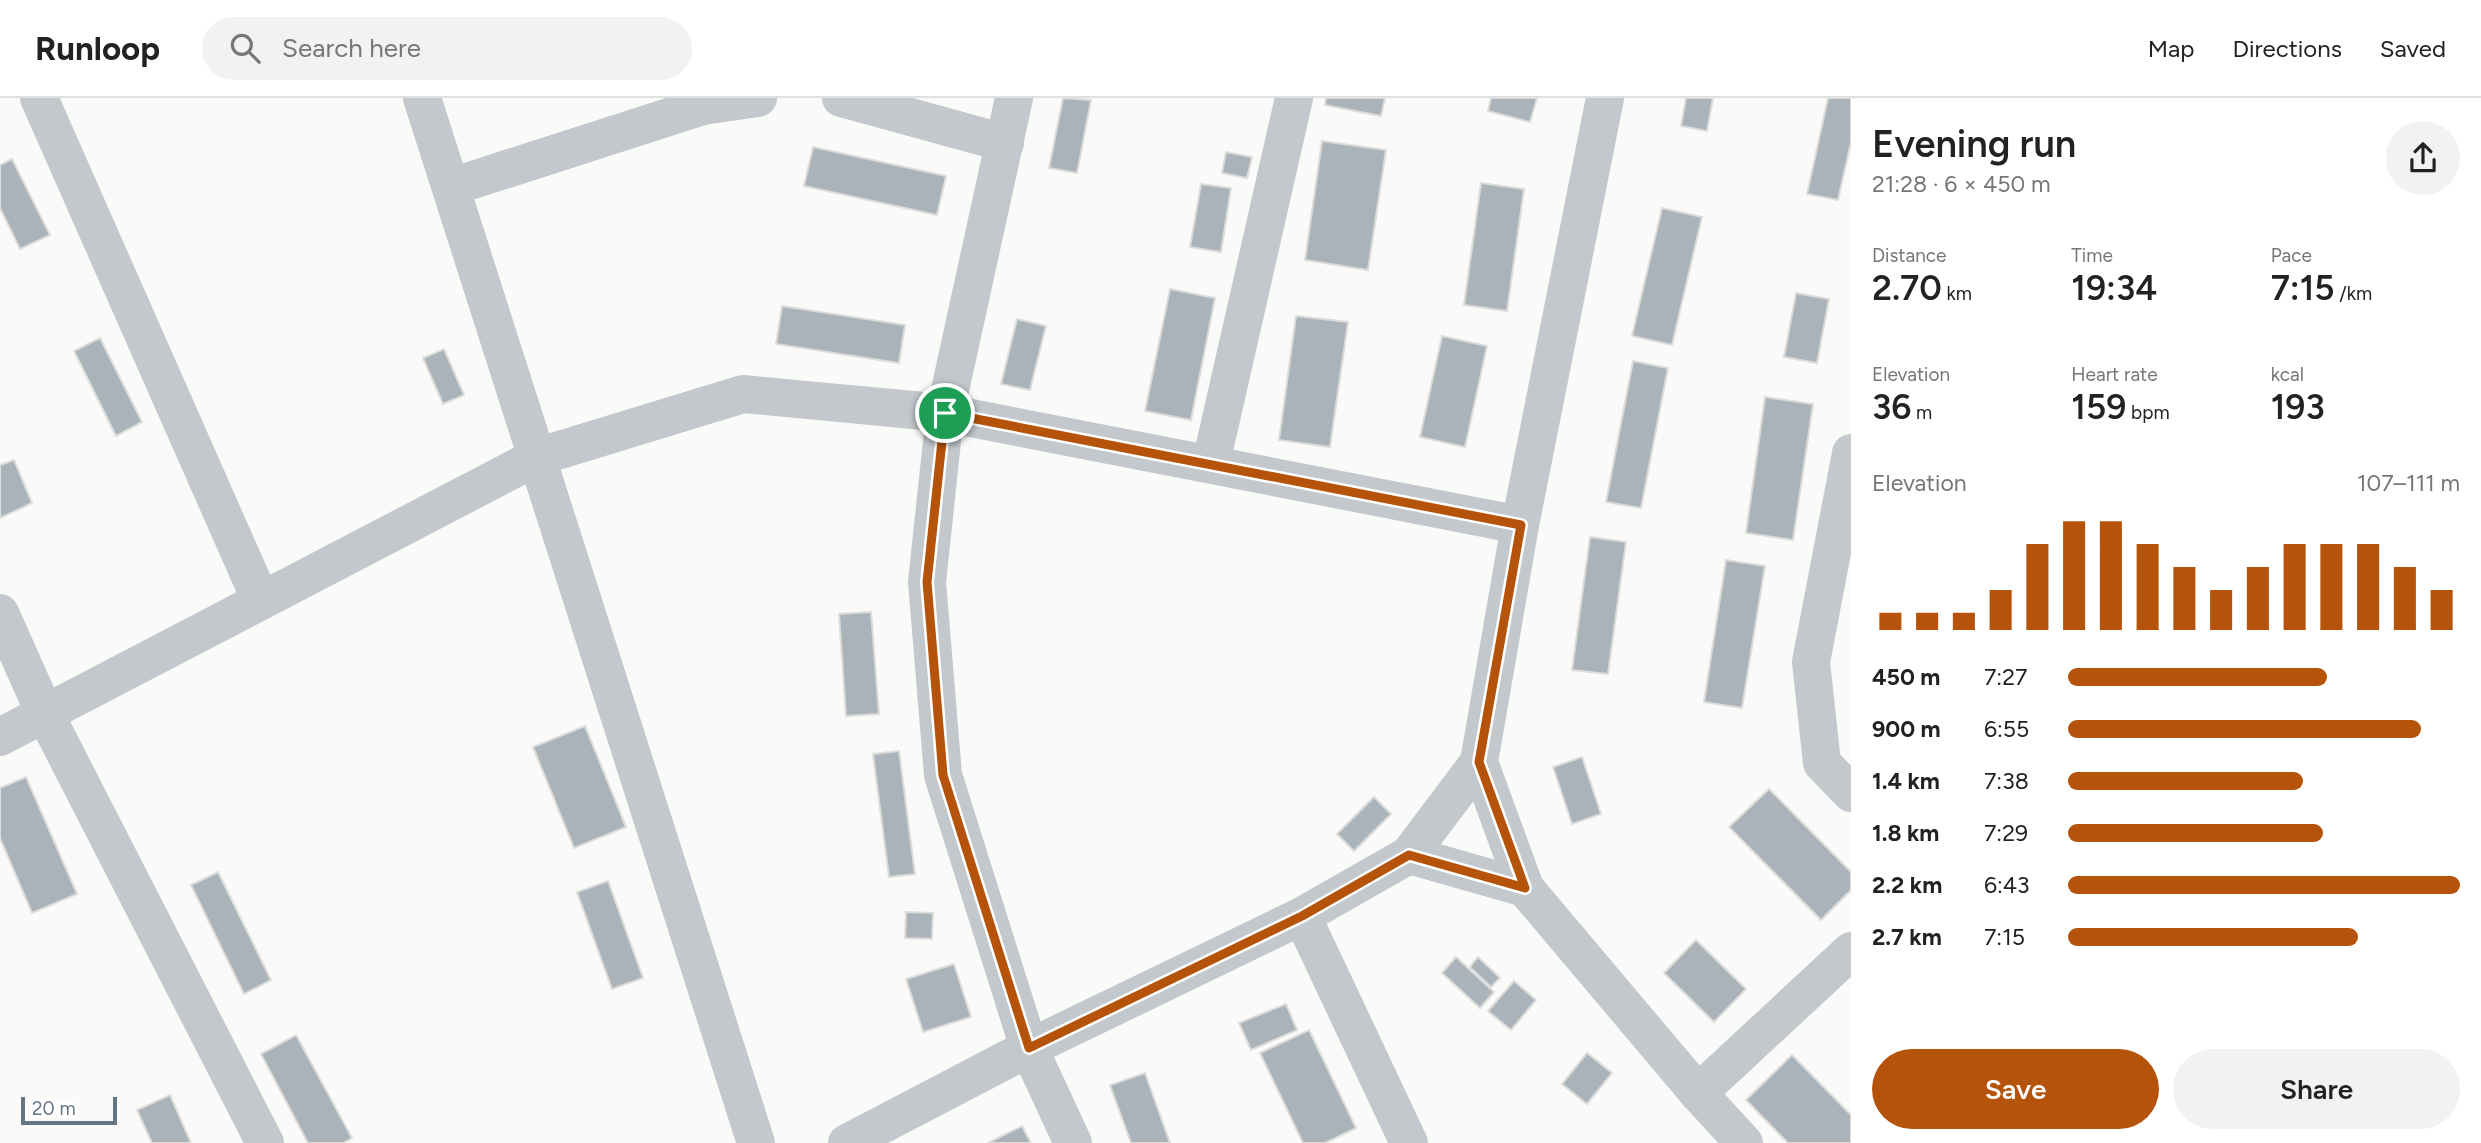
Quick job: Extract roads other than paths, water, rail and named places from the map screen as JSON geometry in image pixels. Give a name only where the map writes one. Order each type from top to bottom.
[{"type":"street","points":[[39,98],[261,601]]},
{"type":"street","points":[[422,98],[757,1143]]},
{"type":"street","points":[[452,187],[703,106],[758,98]]},
{"type":"street","points":[[841,98],[1005,143]]},
{"type":"street","points":[[1014,98],[945,413],[927,582],[943,775],[1029,1048],[1073,1143]]},
{"type":"street","points":[[1211,463],[1294,98]]},
{"type":"street","points":[[847,1143],[1029,1048],[1302,916],[1409,855],[1479,762],[1521,525],[1605,98]]},
{"type":"street","points":[[0,737],[537,457],[743,394],[945,413],[1521,525]]},
{"type":"street","points":[[1851,453],[1811,662],[1822,763],[1851,793]]},
{"type":"street","points":[[0,613],[45,714],[265,1143]]},
{"type":"street","points":[[1479,762],[1525,888],[1698,1093],[1744,1143]]},
{"type":"street","points":[[1409,855],[1525,888]]},
{"type":"street","points":[[1302,916],[1409,1143]]},
{"type":"street","points":[[1698,1093],[1851,951]]}]
